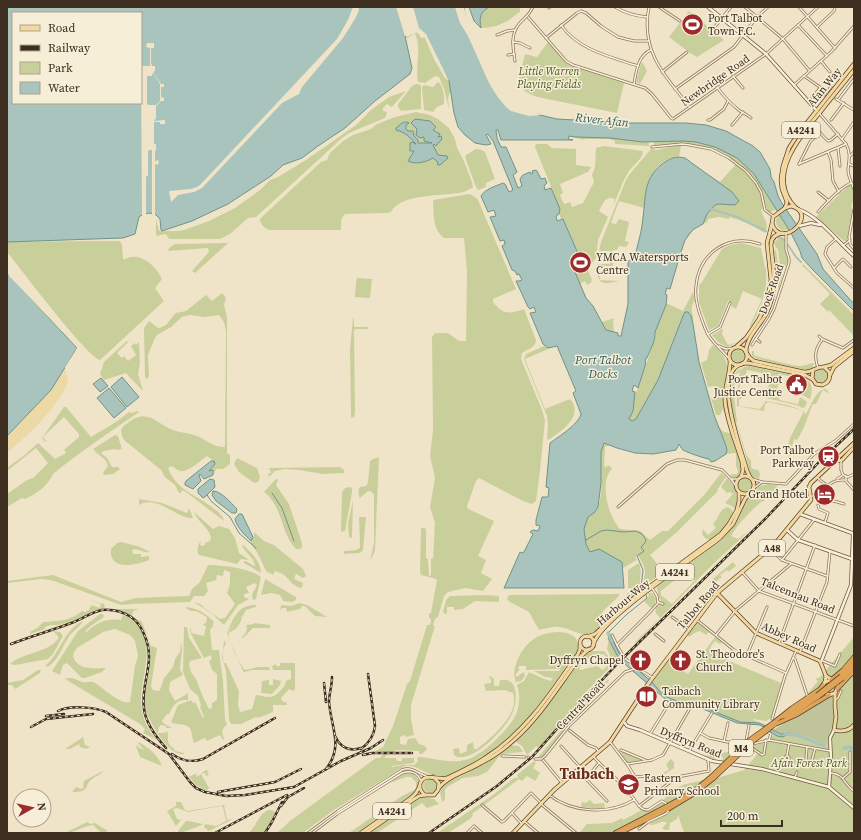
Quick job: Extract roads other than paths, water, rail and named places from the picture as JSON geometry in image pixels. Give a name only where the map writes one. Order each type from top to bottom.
[{"type":"highway","points":[[831,680],[843,670],[854,657]]},
{"type":"highway","name":"M4","points":[[842,677],[854,662]]},
{"type":"highway","name":"M4","points":[[620,833],[695,793],[774,723],[818,696],[854,666]]},
{"type":"highway","points":[[838,691],[854,671]]},
{"type":"highway","points":[[774,723],[792,708],[820,689],[824,683]]},
{"type":"highway","points":[[774,723],[796,715],[830,695]]},
{"type":"highway","name":"M4","points":[[615,833],[668,807]]},
{"type":"main road","name":"Afan Way","points":[[796,208],[788,198],[784,189],[786,166],[794,145],[820,107],[854,64]]},
{"type":"main road","name":"Afan Way","points":[[785,208],[786,202],[781,179],[786,154],[795,138],[854,70]]},
{"type":"main road","points":[[750,493],[745,494],[739,492],[736,486],[743,470],[742,462],[728,418],[725,401],[729,369],[729,352],[746,338],[759,319],[767,302],[771,280],[767,243],[774,217],[778,212],[785,208],[796,208],[802,217],[798,226],[786,233],[775,235],[771,242],[774,278],[772,297],[765,317],[748,343],[746,358],[730,376],[728,400],[731,416],[747,471],[754,484],[754,488]]},
{"type":"main road","points":[[772,224],[775,230],[786,233]]},
{"type":"main road","points":[[735,347],[743,348],[752,360],[804,372],[814,371],[818,368],[831,365],[854,348]]},
{"type":"main road","points":[[729,360],[735,364],[750,363],[805,375],[817,384],[822,385],[828,382],[834,367],[854,351]]},
{"type":"main road","points":[[824,367],[830,376]]},
{"type":"main road","points":[[812,379],[814,371]]},
{"type":"main road","points":[[841,458],[854,442]]},
{"type":"main road","points":[[812,496],[809,489],[811,483],[854,446]]},
{"type":"main road","points":[[740,478],[745,476],[751,478]]},
{"type":"main road","name":"A4241","points":[[750,493],[754,488]]},
{"type":"main road","name":"Harbour Way","points":[[587,636],[595,634],[634,598],[718,537],[729,524],[737,510],[739,492]]},
{"type":"main road","name":"Harbour Way","points":[[593,645],[598,635],[616,617],[652,588],[720,538],[733,524],[745,498],[750,493]]},
{"type":"main road","name":"Talbot Road","points":[[650,681],[717,593],[770,549],[812,500],[812,496]]},
{"type":"main road","name":"Abbey Road","points":[[717,593],[756,633],[822,662]]},
{"type":"main road","points":[[587,636],[592,640],[593,645]]},
{"type":"main road","name":"A4241","points":[[428,777],[444,779],[476,764],[496,751],[519,731],[545,701],[578,654],[581,639],[587,636]]},
{"type":"main road","points":[[580,645],[584,649],[590,649]]},
{"type":"main road","name":"A4241","points":[[366,833],[417,797],[434,795],[443,783],[482,763],[518,736],[543,709],[580,656],[593,645]]},
{"type":"main road","points":[[822,662],[826,676],[824,691],[835,700]]},
{"type":"main road","points":[[826,676],[837,684],[838,691],[835,700],[836,719],[834,730],[848,730],[854,726]]},
{"type":"main road","points":[[824,683],[831,680]]},
{"type":"main road","name":"A48","points":[[513,833],[549,795],[610,742],[650,681]]},
{"type":"main road","points":[[830,695],[838,691]]},
{"type":"main road","points":[[421,781],[428,777]]},
{"type":"main road","points":[[433,778],[438,783],[438,790]]},
{"type":"main road","name":"A4241","points":[[361,833],[411,798],[416,793],[421,781]]},
{"type":"main road","name":"A4241","points":[[420,786],[422,792],[426,796]]},
{"type":"street","points":[[515,61],[512,42],[515,30],[520,23],[528,17],[533,7]]},
{"type":"street","points":[[615,7],[623,12],[638,17],[647,17]]},
{"type":"street","points":[[649,7],[647,17],[649,41],[654,59],[662,72],[690,107]]},
{"type":"street","points":[[659,7],[680,21]]},
{"type":"street","points":[[708,7],[766,54],[846,144],[850,156],[849,173],[854,190]]},
{"type":"street","points":[[713,30],[731,7]]},
{"type":"street","points":[[745,7],[783,39],[809,70]]},
{"type":"street","points":[[675,89],[734,47],[757,17],[768,7]]},
{"type":"street","points":[[799,7],[835,48]]},
{"type":"street","name":"Newbridge Road","points":[[634,84],[645,88],[652,94],[673,119],[766,54],[818,7]]},
{"type":"street","points":[[816,27],[834,11],[835,7]]},
{"type":"street","points":[[546,38],[576,13],[581,11],[586,13],[601,26],[618,37],[634,41],[649,41]]},
{"type":"street","points":[[528,17],[566,61],[604,76],[634,84],[641,59],[651,50]]},
{"type":"street","points":[[561,25],[569,34],[589,49],[638,66]]},
{"type":"street","points":[[798,25],[827,56]]},
{"type":"street","points":[[794,85],[809,70],[827,56],[854,26]]},
{"type":"street","points":[[498,36],[507,31],[515,30]]},
{"type":"street","points":[[512,42],[528,45],[530,48]]},
{"type":"street","points":[[662,72],[687,52]]},
{"type":"street","points":[[508,55],[514,54]]},
{"type":"street","points":[[821,61],[830,72]]},
{"type":"street","points":[[733,76],[744,88]]},
{"type":"street","points":[[804,76],[827,92]]},
{"type":"street","points":[[854,79],[837,99],[854,110]]},
{"type":"street","points":[[824,95],[831,87]]},
{"type":"street","points":[[717,88],[728,101],[742,112],[749,115],[751,118]]},
{"type":"street","points":[[812,98],[820,88]]},
{"type":"street","points":[[709,121],[724,108],[728,101]]},
{"type":"street","points":[[831,120],[844,103]]},
{"type":"street","points":[[811,104],[820,107]]},
{"type":"street","points":[[733,123],[742,112]]},
{"type":"street","points":[[842,140],[854,122]]},
{"type":"street","points":[[812,125],[828,141],[838,134]]},
{"type":"street","points":[[820,132],[810,142],[799,164],[846,144]]},
{"type":"street","points":[[652,147],[682,144],[690,145],[711,149],[729,158],[737,163],[754,180],[761,192],[766,212],[774,217]]},
{"type":"street","points":[[838,148],[840,166]]},
{"type":"street","points":[[828,152],[831,160],[833,181],[839,192]]},
{"type":"street","points":[[850,156],[854,152]]},
{"type":"street","points":[[849,164],[854,166]]},
{"type":"street","points":[[818,212],[848,184],[852,183]]},
{"type":"street","points":[[818,192],[829,201]]},
{"type":"street","points":[[796,208],[810,215],[837,238],[854,256]]},
{"type":"street","points":[[849,251],[854,210]]},
{"type":"street","points":[[798,226],[811,223],[823,226]]},
{"type":"street","name":"Dock Road","points":[[752,345],[769,320],[774,309],[789,262],[786,249],[786,233]]},
{"type":"street","points":[[837,238],[827,247],[825,254],[834,268],[853,286]]},
{"type":"street","points":[[729,360],[708,334],[699,309],[696,295],[696,284],[703,265],[714,251],[724,244],[732,241],[743,240],[753,244],[760,244]]},
{"type":"street","points":[[844,245],[850,240]]},
{"type":"street","points":[[850,244],[854,249]]},
{"type":"street","points":[[834,268],[843,259],[851,267]]},
{"type":"street","points":[[708,334],[717,330],[721,326],[730,303]]},
{"type":"street","points":[[819,336],[822,339],[844,348],[854,340]]},
{"type":"street","points":[[756,339],[760,342]]},
{"type":"street","points":[[818,368],[815,355],[822,339]]},
{"type":"street","points":[[713,342],[725,349],[735,347]]},
{"type":"street","points":[[751,478],[762,482],[771,482],[784,485],[814,454],[835,441],[854,424]]},
{"type":"street","points":[[841,458],[841,472],[846,477],[846,481],[854,490]]},
{"type":"street","points":[[618,507],[667,464],[674,460],[682,460],[715,467],[722,470],[736,486]]},
{"type":"street","points":[[846,477],[854,474]]},
{"type":"street","points":[[819,492],[842,476]]},
{"type":"street","points":[[731,479],[740,478]]},
{"type":"street","points":[[818,478],[827,485]]},
{"type":"street","points":[[837,479],[845,480]]},
{"type":"street","points":[[754,488],[762,482]]},
{"type":"street","points":[[803,492],[809,489]]},
{"type":"street","points":[[833,501],[834,495]]},
{"type":"street","points":[[812,496],[817,496],[844,504]]},
{"type":"street","points":[[818,505],[817,509],[828,513],[824,524]]},
{"type":"street","points":[[800,514],[853,534],[853,586],[822,662],[836,666],[840,654]]},
{"type":"street","points":[[782,560],[814,520]]},
{"type":"street","points":[[787,530],[798,540],[852,559]]},
{"type":"street","points":[[779,643],[807,569],[814,545]]},
{"type":"street","points":[[770,549],[782,560],[827,576]]},
{"type":"street","points":[[800,652],[827,582],[830,551]]},
{"type":"street","points":[[716,635],[735,611],[791,564]]},
{"type":"street","name":"Talcennau Road","points":[[742,572],[759,591],[854,626]]},
{"type":"street","points":[[617,645],[658,602],[657,596],[652,588]]},
{"type":"street","points":[[658,602],[663,604]]},
{"type":"street","points":[[746,655],[767,607]]},
{"type":"street","points":[[672,617],[689,629]]},
{"type":"street","points":[[698,621],[734,650],[786,673]]},
{"type":"street","points":[[655,634],[664,641]]},
{"type":"street","points":[[612,636],[628,661],[634,664],[635,668],[641,669],[650,681]]},
{"type":"street","points":[[638,651],[650,660]]},
{"type":"street","points":[[774,723],[786,673],[796,651]]},
{"type":"street","points":[[793,658],[795,659],[807,695]]},
{"type":"street","name":"Central Road","points":[[543,759],[569,726],[618,677],[635,668]]},
{"type":"street","points":[[835,700],[838,698],[838,691]]},
{"type":"street","points":[[650,734],[670,702]]},
{"type":"street","points":[[627,764],[654,759],[663,754],[690,708]]},
{"type":"street","points":[[689,751],[712,714]]},
{"type":"street","name":"Dyffryn Road","points":[[624,722],[629,726],[708,760],[720,763],[762,768],[829,787],[854,808]]},
{"type":"street","points":[[724,741],[728,723]]},
{"type":"street","points":[[745,745],[749,725]]},
{"type":"street","points":[[569,730],[588,745],[596,748],[599,752]]},
{"type":"street","points":[[829,787],[831,773],[830,738],[834,730]]},
{"type":"street","points":[[767,732],[771,734],[769,740]]},
{"type":"street","points":[[700,733],[709,738],[745,745],[769,740],[815,749],[830,749]]},
{"type":"street","points":[[749,744],[762,755],[764,754],[766,740]]},
{"type":"street","points":[[610,742],[620,753],[634,777],[646,776]]},
{"type":"street","points":[[787,756],[789,744]]},
{"type":"street","points":[[561,746],[580,768]]},
{"type":"street","points":[[807,747],[806,759],[808,762],[812,760],[815,749]]},
{"type":"street","points":[[621,750],[644,760]]},
{"type":"street","points":[[843,778],[850,772],[850,752]]},
{"type":"street","points":[[502,756],[526,756]]},
{"type":"street","points":[[593,756],[626,788],[639,806],[645,810],[648,810],[663,801],[667,804],[669,808],[667,813],[648,822],[639,829]]},
{"type":"street","points":[[535,759],[543,759],[562,783]]},
{"type":"street","points":[[639,806],[677,777],[708,771],[708,760]]},
{"type":"street","points":[[599,763],[586,779],[607,801]]},
{"type":"street","points":[[308,833],[338,811],[402,770],[408,768],[413,769],[428,777]]},
{"type":"street","points":[[795,777],[797,772]]},
{"type":"street","points":[[312,833],[337,814],[402,773],[414,773],[421,781]]},
{"type":"street","points":[[831,773],[836,773],[843,778],[849,788],[854,791]]},
{"type":"street","points":[[482,805],[502,822],[512,814],[520,803],[531,793],[576,833]]},
{"type":"street","points":[[549,795],[568,806],[589,810],[615,809],[634,799]]},
{"type":"street","points":[[512,814],[538,833]]},
{"type":"street","points":[[467,833],[474,826],[482,833]]},
{"type":"water","name":"Port Talbot Docks","points":[[7,7],[464,7],[466,24],[488,76],[502,97],[513,106],[527,112],[557,119],[706,125],[726,131],[753,146],[760,152],[770,169],[771,177],[783,205],[817,254],[823,269],[854,304],[854,311],[802,258],[791,233],[754,174],[737,158],[715,147],[696,142],[643,142],[610,138],[569,136],[568,139],[573,140],[501,140],[498,130],[496,130],[497,138],[501,147],[506,147],[517,172],[513,175],[518,188],[522,186],[520,179],[523,175],[530,172],[531,174],[533,173],[532,171],[535,170],[541,179],[545,178],[547,183],[544,186],[545,190],[551,188],[560,209],[559,214],[556,216],[557,221],[563,219],[579,256],[572,265],[586,298],[593,306],[606,330],[618,333],[618,336],[621,336],[628,304],[628,261],[634,260],[642,228],[645,194],[649,180],[658,168],[672,158],[685,158],[732,192],[739,201],[735,205],[715,205],[707,214],[703,224],[694,229],[685,240],[670,289],[667,288],[665,294],[667,295],[666,305],[655,332],[655,338],[646,358],[646,363],[638,388],[634,385],[632,391],[635,392],[633,411],[629,419],[632,421],[636,419],[658,380],[683,316],[685,312],[688,312],[691,316],[693,324],[699,362],[714,415],[725,443],[727,450],[726,454],[711,462],[709,459],[683,450],[679,444],[676,450],[653,454],[635,453],[604,443],[601,452],[601,483],[598,507],[595,512],[588,517],[584,529],[586,544],[590,552],[599,549],[622,562],[624,588],[504,588],[520,552],[524,552],[533,534],[530,532],[533,530],[538,531],[540,526],[536,525],[536,520],[542,497],[548,497],[549,488],[546,487],[550,443],[572,426],[581,414],[573,393],[576,391],[557,346],[548,348],[543,344],[530,313],[536,312],[534,307],[530,309],[528,307],[516,281],[522,280],[519,274],[517,275],[515,271],[512,270],[502,246],[505,244],[504,240],[500,241],[490,217],[496,216],[494,210],[488,212],[481,196],[488,190],[503,183],[509,192],[513,190],[493,141],[488,134],[486,135],[491,144],[486,145],[475,143],[458,127],[454,113],[449,81],[436,59],[424,33],[419,30],[408,37],[405,36],[412,68],[410,74],[375,101],[345,128],[302,158],[283,165],[271,176],[228,204],[192,221],[162,231],[160,219],[155,214],[145,214],[139,217],[135,234],[123,238],[7,242]]},
{"type":"water","points":[[469,7],[489,7],[481,16],[481,28],[474,21]]},
{"type":"water","points":[[415,119],[430,121],[436,127],[433,130],[440,134],[438,137],[441,136],[442,139],[436,146],[434,144],[433,145],[438,155],[447,156],[448,158],[440,165],[438,165],[437,161],[433,158],[427,161],[414,163],[408,161],[414,151],[410,151],[410,143],[413,142],[416,144],[405,134],[396,130],[396,128],[401,124],[404,122],[409,123],[406,125],[406,129],[408,131],[413,131],[418,143],[432,143],[424,141],[424,137],[420,138],[416,135],[417,129],[411,123]]},
{"type":"water","points":[[7,273],[77,348],[51,390],[7,436]]},
{"type":"water","points":[[122,377],[139,397],[127,407],[111,387]]},
{"type":"water","points":[[101,378],[108,386],[100,392],[93,384]]},
{"type":"water","points":[[109,388],[126,408],[114,418],[97,398]]},
{"type":"water","points":[[211,461],[214,461],[215,464],[209,471],[213,470],[213,475],[204,479],[200,474],[201,481],[193,489],[185,485],[186,481]]},
{"type":"water","points":[[210,479],[214,480],[215,487],[203,498],[198,493],[198,489]]},
{"type":"water","points":[[213,491],[223,495],[237,509],[236,513],[232,513],[216,501],[212,495]]},
{"type":"water","points":[[239,514],[242,514],[253,537],[251,541],[236,522],[235,519]]},
{"type":"water","points":[[611,637],[620,655],[667,697],[677,701],[701,706],[740,722],[759,723],[781,734],[790,733],[789,735],[782,737],[777,736],[760,725],[737,723],[703,709],[676,703],[664,698],[619,659],[608,638]]},
{"type":"waterway","points":[[711,209],[737,217],[766,231]]},
{"type":"waterway","points":[[779,237],[786,242]]},
{"type":"waterway","points":[[788,245],[801,262]]},
{"type":"waterway","points":[[272,493],[282,508],[294,541]]},
{"type":"waterway","points":[[207,495],[211,501],[230,517],[239,533],[256,548]]},
{"type":"waterway","points":[[586,540],[601,531],[607,530],[624,532],[636,531],[642,534],[646,540],[641,547],[644,551],[637,556],[643,570],[641,588]]},
{"type":"waterway","points":[[608,633],[626,615],[647,598],[646,595]]},
{"type":"waterway","points":[[608,633],[612,641]]},
{"type":"waterway","points":[[785,734],[797,735],[824,746]]},
{"type":"waterway","points":[[844,748],[850,747],[854,750]]},
{"type":"railway","points":[[429,833],[497,786],[532,757],[621,660],[766,518],[819,462],[854,429]]},
{"type":"railway","points":[[11,644],[74,622],[102,610],[117,611],[131,617],[140,627],[148,644],[149,663],[143,699],[145,715],[152,730],[166,748]]},
{"type":"railway","points":[[361,749],[371,739],[375,726],[368,674]]},
{"type":"railway","points":[[326,769],[331,761],[335,745],[329,702],[332,677]]},
{"type":"railway","points":[[324,683],[326,702]]},
{"type":"railway","points":[[58,711],[82,707],[106,712],[169,754],[196,788],[205,792],[226,796],[245,795],[294,787],[341,761],[371,748],[383,740]]},
{"type":"railway","points":[[46,716],[64,714]]},
{"type":"railway","points":[[31,727],[46,719],[93,714]]},
{"type":"railway","points":[[172,754],[187,761],[203,759],[275,718]]},
{"type":"railway","points":[[335,736],[339,743],[345,748],[361,748]]},
{"type":"railway","points":[[363,755],[372,753],[412,753]]},
{"type":"railway","points":[[218,792],[275,782],[301,769]]},
{"type":"railway","points":[[281,806],[288,797],[304,788]]},
{"type":"railway","points":[[215,833],[287,795]]},
{"type":"railway","points":[[265,833],[282,802]]},
{"type":"place","name":"Port Talbot Town F.C.","points":[[692,24]]},
{"type":"place","name":"YMCA Watersports Centre","points":[[581,263]]},
{"type":"place","name":"Port Talbot Justice Centre","points":[[797,385]]},
{"type":"place","name":"Port Talbot Parkway","points":[[829,456]]},
{"type":"place","name":"Grand Hotel","points":[[824,494]]},
{"type":"place","name":"Dyffryn Chapel","points":[[640,660]]},
{"type":"place","name":"St. Theodore's Church","points":[[681,660]]},
{"type":"place","name":"Taibach Community Library","points":[[646,697]]},
{"type":"place","name":"Eastern Primary School","points":[[629,784]]},
{"type":"district","name":"Taibach","points":[[587,774]]},
{"type":"park label","name":"Little Warren Playing Fields","points":[[549,77]]},
{"type":"park label","name":"Afan Forest Park","points":[[809,763]]},
{"type":"water label","name":"River Afan","points":[[602,120]]}]
